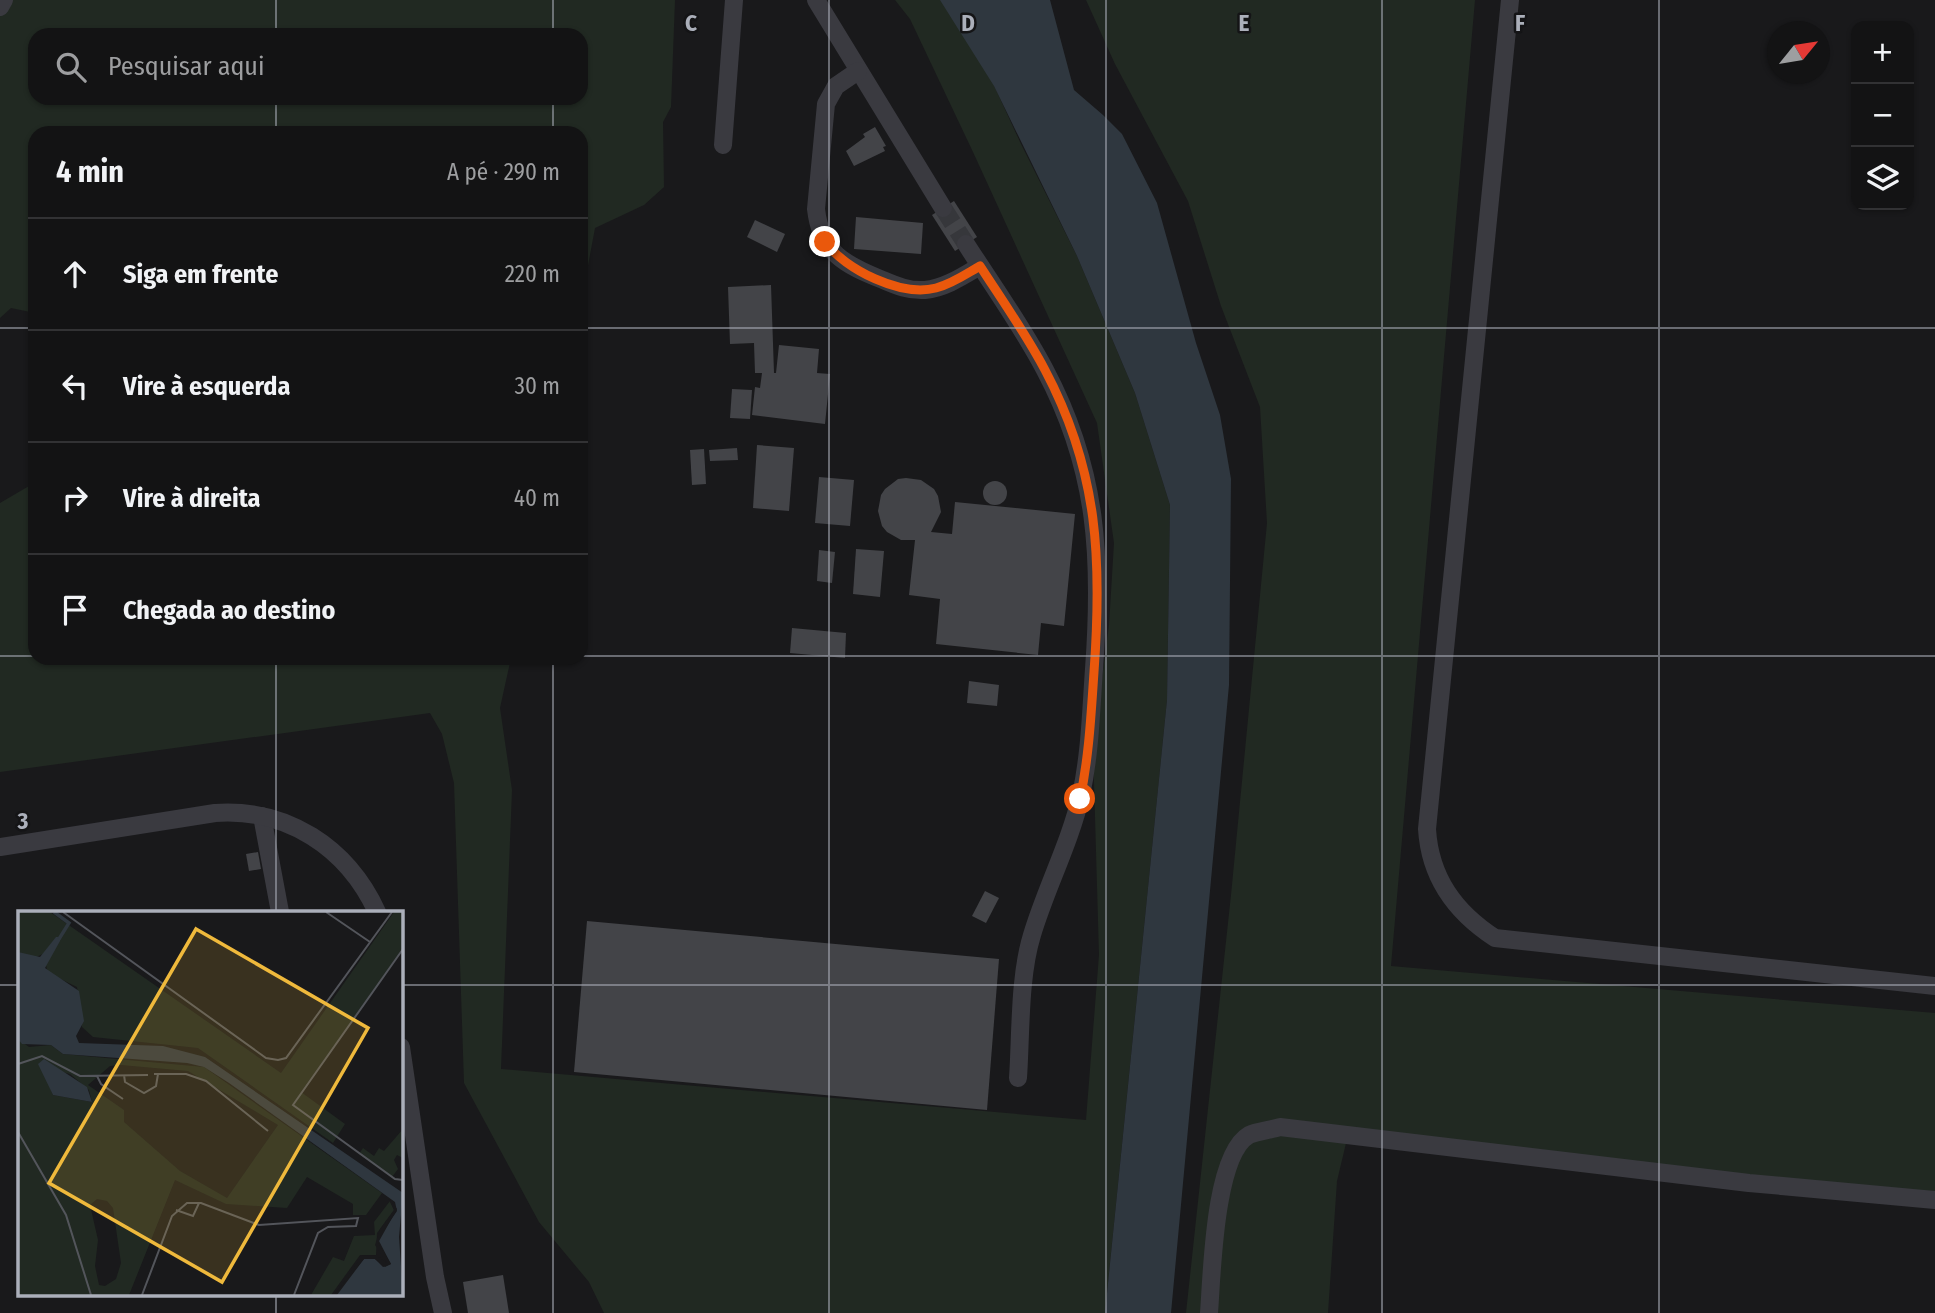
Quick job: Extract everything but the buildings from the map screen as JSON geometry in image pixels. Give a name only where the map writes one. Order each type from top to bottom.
[{"type":"lane","points":[[0,7],[4,0]]},
{"type":"lane","points":[[723,145],[734,0]]},
{"type":"lane","points":[[816,0],[943,208]]},
{"type":"lane","points":[[1510,0],[1427,829],[1428,848],[1434,867],[1454,904],[1472,923],[1495,938],[1935,986]]},
{"type":"lane","points":[[859,71],[836,86],[826,104],[816,209],[825,242],[842,261],[905,289],[935,288],[948,284],[980,266]]},
{"type":"lane","points":[[966,244],[1031,346],[1069,423],[1086,478],[1098,564],[1098,621],[1088,762],[1074,817],[1028,949],[1018,1078]]},
{"type":"lane","points":[[0,848],[215,813],[262,816],[307,833],[337,854],[360,881],[376,911]]},
{"type":"lane","points":[[262,816],[280,911]]},
{"type":"lane","points":[[402,1054],[435,1277],[443,1313]]},
{"type":"lane","points":[[1209,1313],[1217,1213],[1229,1159],[1248,1136],[1280,1127],[1749,1183],[1935,1200]]},
{"type":"shaded area","points":[[0,0],[675,0],[671,107],[663,122],[664,187],[644,205],[595,228],[588,266],[588,126],[28,126],[28,312],[11,308],[0,318]]},
{"type":"shaded area","points":[[895,0],[955,0],[1020,142],[1077,256],[1135,393],[1170,505],[1167,700],[1105,1313],[604,1313],[589,1282],[539,1222],[464,1083],[454,783],[442,734],[430,713],[0,772],[0,503],[28,487],[28,665],[509,665],[500,708],[512,790],[501,1069],[1086,1120],[1099,955],[1093,747],[1109,625],[1114,543],[1097,423],[910,19]]},
{"type":"shaded area","points":[[940,0],[1050,0],[1074,90],[1122,134],[1157,203],[1196,343],[1220,415],[1231,479],[1229,685],[1171,1313],[1105,1313],[1167,700],[1170,505],[1135,393],[1077,256],[994,86]]},
{"type":"shaded area","points":[[1086,0],[1475,0],[1391,966],[1935,1013],[1935,1194],[1347,1139],[1337,1181],[1328,1313],[1186,1313],[1231,895],[1267,523],[1260,407],[1221,306],[1188,201],[1115,64]]},
{"type":"tunnel","points":[[943,208],[966,244]]},
{"type":"route","points":[[825,242],[842,261],[905,289],[935,288],[948,284],[980,266],[1031,346],[1058,397],[1086,478],[1098,564],[1098,621],[1088,762],[1080,799]]}]
